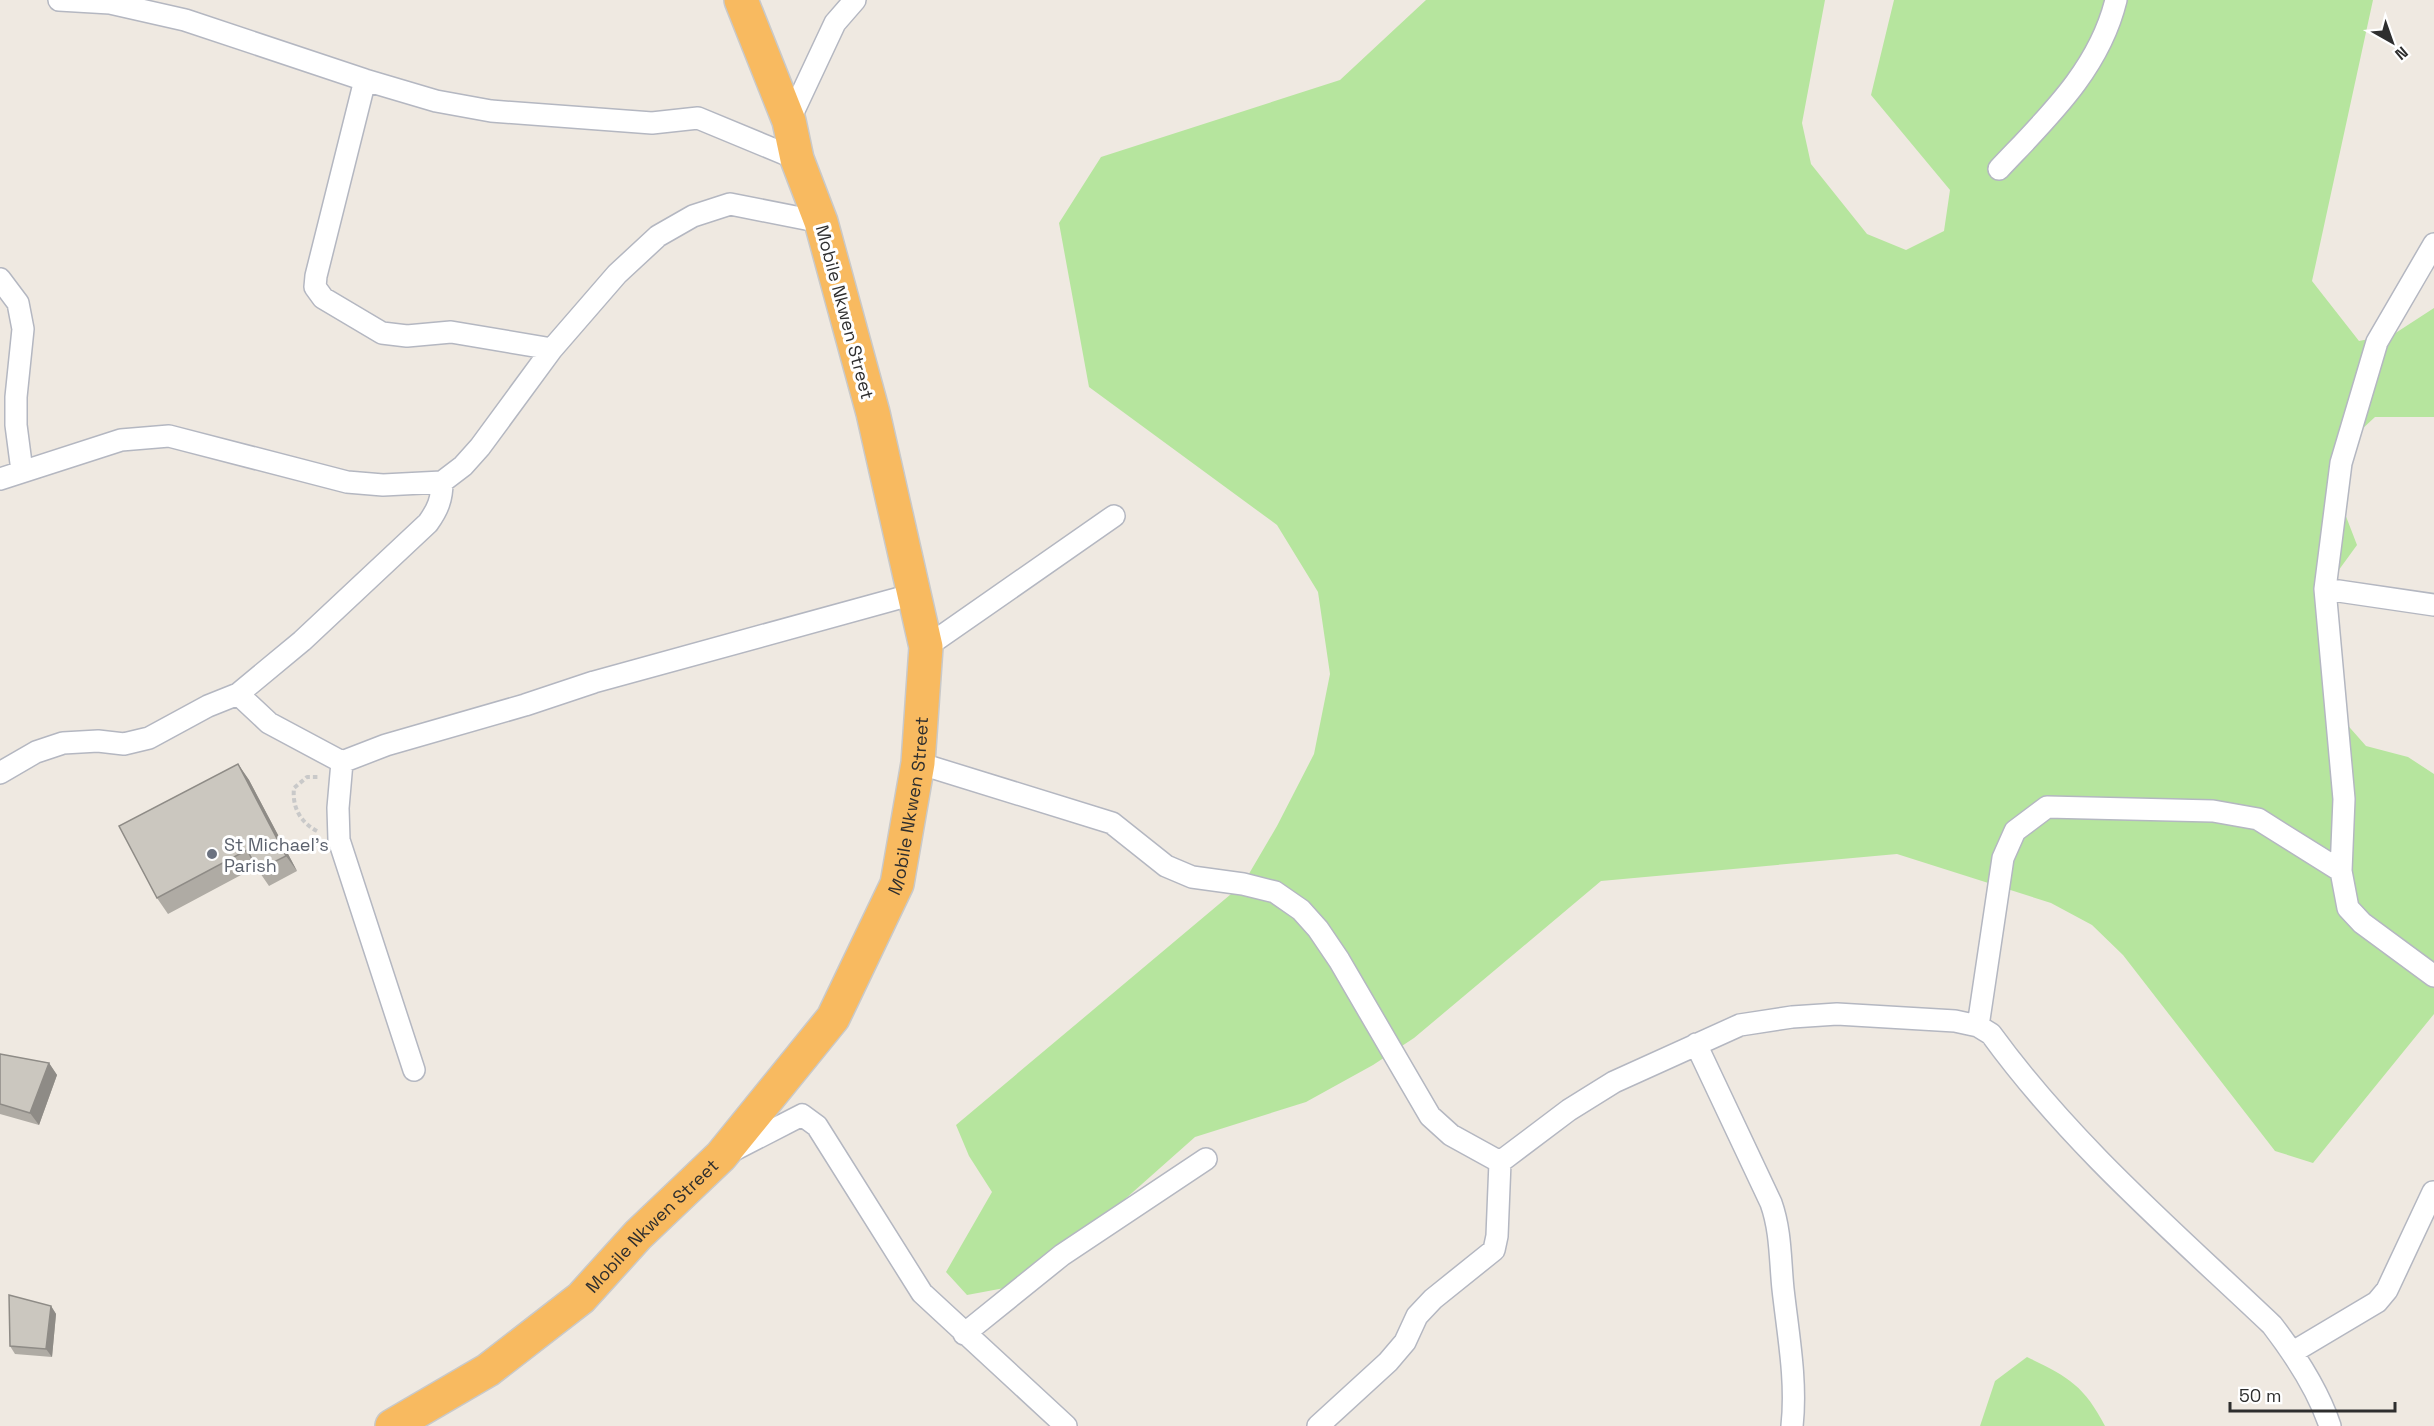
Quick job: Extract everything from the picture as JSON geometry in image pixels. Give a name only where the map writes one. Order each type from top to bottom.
[{"type":"highway","name":"Mobile Nkwen Street","points":[[392,1426],[488,1370],[581,1298],[638,1235],[721,1156],[833,1018],[897,884],[918,763],[926,647],[873,413],[821,222],[798,159],[789,121],[741,0]]},
{"type":"street","points":[[59,0],[110,3],[185,20],[365,80],[436,101],[491,111],[652,123],[698,118],[798,159]]},
{"type":"street","points":[[789,121],[835,23],[855,0]]},
{"type":"street","points":[[1999,169],[2066,98],[2094,56],[2116,0]]},
{"type":"street","points":[[365,80],[315,287],[323,298],[382,333],[407,336],[451,332],[552,349]]},
{"type":"street","points":[[0,479],[122,440],[169,436],[347,482],[382,485],[442,482],[463,466],[480,447],[552,349],[618,274],[658,236],[693,216],[730,204],[821,222]]},
{"type":"street","points":[[2434,244],[2377,342],[2342,463],[2325,589],[2344,799],[2341,871],[2348,908],[2362,923],[2434,976]]},
{"type":"street","points":[[0,279],[18,303],[23,329],[16,397],[16,425],[22,471]]},
{"type":"street","points":[[0,773],[36,752],[63,743],[98,741],[124,744],[148,738],[208,706],[238,694],[302,641],[428,523],[438,509],[442,496],[442,482]]},
{"type":"street","points":[[926,647],[1113,516]]},
{"type":"street","points":[[2325,589],[2434,605]]},
{"type":"street","points":[[342,768],[386,745],[525,705],[594,682],[914,594]]},
{"type":"street","points":[[238,694],[269,723],[342,768]]},
{"type":"street","points":[[918,763],[1112,823],[1166,866],[1192,877],[1243,884],[1275,892],[1301,910],[1318,929],[1339,960],[1430,1116],[1451,1136],[1500,1162]]},
{"type":"street","points":[[342,768],[338,808],[339,840],[414,1070]]},
{"type":"street","points":[[1978,1026],[2003,858],[2015,831],[2047,807],[2213,811],[2258,819],[2341,871]]},
{"type":"street","points":[[1500,1162],[1569,1110],[1614,1082],[1740,1025],[1792,1017],[1837,1014],[1955,1021],[1978,1026],[1991,1034],[2050,1110],[2088,1151],[2272,1325],[2293,1352],[2327,1414],[2331,1426]]},
{"type":"street","points":[[1696,1044],[1771,1203],[1778,1224],[1795,1400],[1792,1426]]},
{"type":"street","points":[[721,1156],[802,1115],[818,1126],[922,1293],[1066,1426]]},
{"type":"street","points":[[964,1334],[1062,1256],[1206,1159]]},
{"type":"street","points":[[1318,1426],[1388,1362],[1405,1342],[1417,1316],[1433,1299],[1494,1250],[1497,1236],[1500,1162]]},
{"type":"street","points":[[2293,1352],[2377,1302],[2387,1290],[2433,1192]]},
{"type":"path","points":[[339,840],[314,830],[303,821],[293,802],[294,788],[307,777],[342,768]]},
{"type":"green space","points":[[1426,0],[1825,0],[1802,123],[1811,164],[1867,234],[1906,250],[1944,231],[1950,190],[1871,95],[1894,0],[2373,0],[2312,281],[2359,341],[2394,334],[2434,308],[2434,417],[2375,417],[2346,444],[2342,506],[2357,545],[2325,589],[2336,712],[2366,746],[2408,757],[2434,774],[2434,1014],[2313,1163],[2275,1151],[2123,955],[2092,925],[2051,903],[1897,854],[1601,881],[1414,1038],[1373,1065],[1306,1102],[1195,1137],[1026,1284],[967,1295],[946,1272],[992,1192],[969,1156],[956,1125],[1243,884],[1277,826],[1314,754],[1330,674],[1318,592],[1277,525],[1089,387],[1059,223],[1101,157],[1340,80]]},
{"type":"green space","points":[[2027,1357],[2073,1383],[2090,1401],[2105,1426],[1980,1426],[1995,1381]]},
{"type":"building","name":"St Michael's Parish","points":[[238,764],[286,856],[258,870],[247,850],[157,898],[119,826]]},
{"type":"building","points":[[0,1054],[49,1063],[30,1113],[0,1104]]},
{"type":"building","points":[[9,1295],[51,1306],[46,1349],[10,1346]]},
{"type":"place","name":"St Michael's Parish","points":[[212,854]]}]
